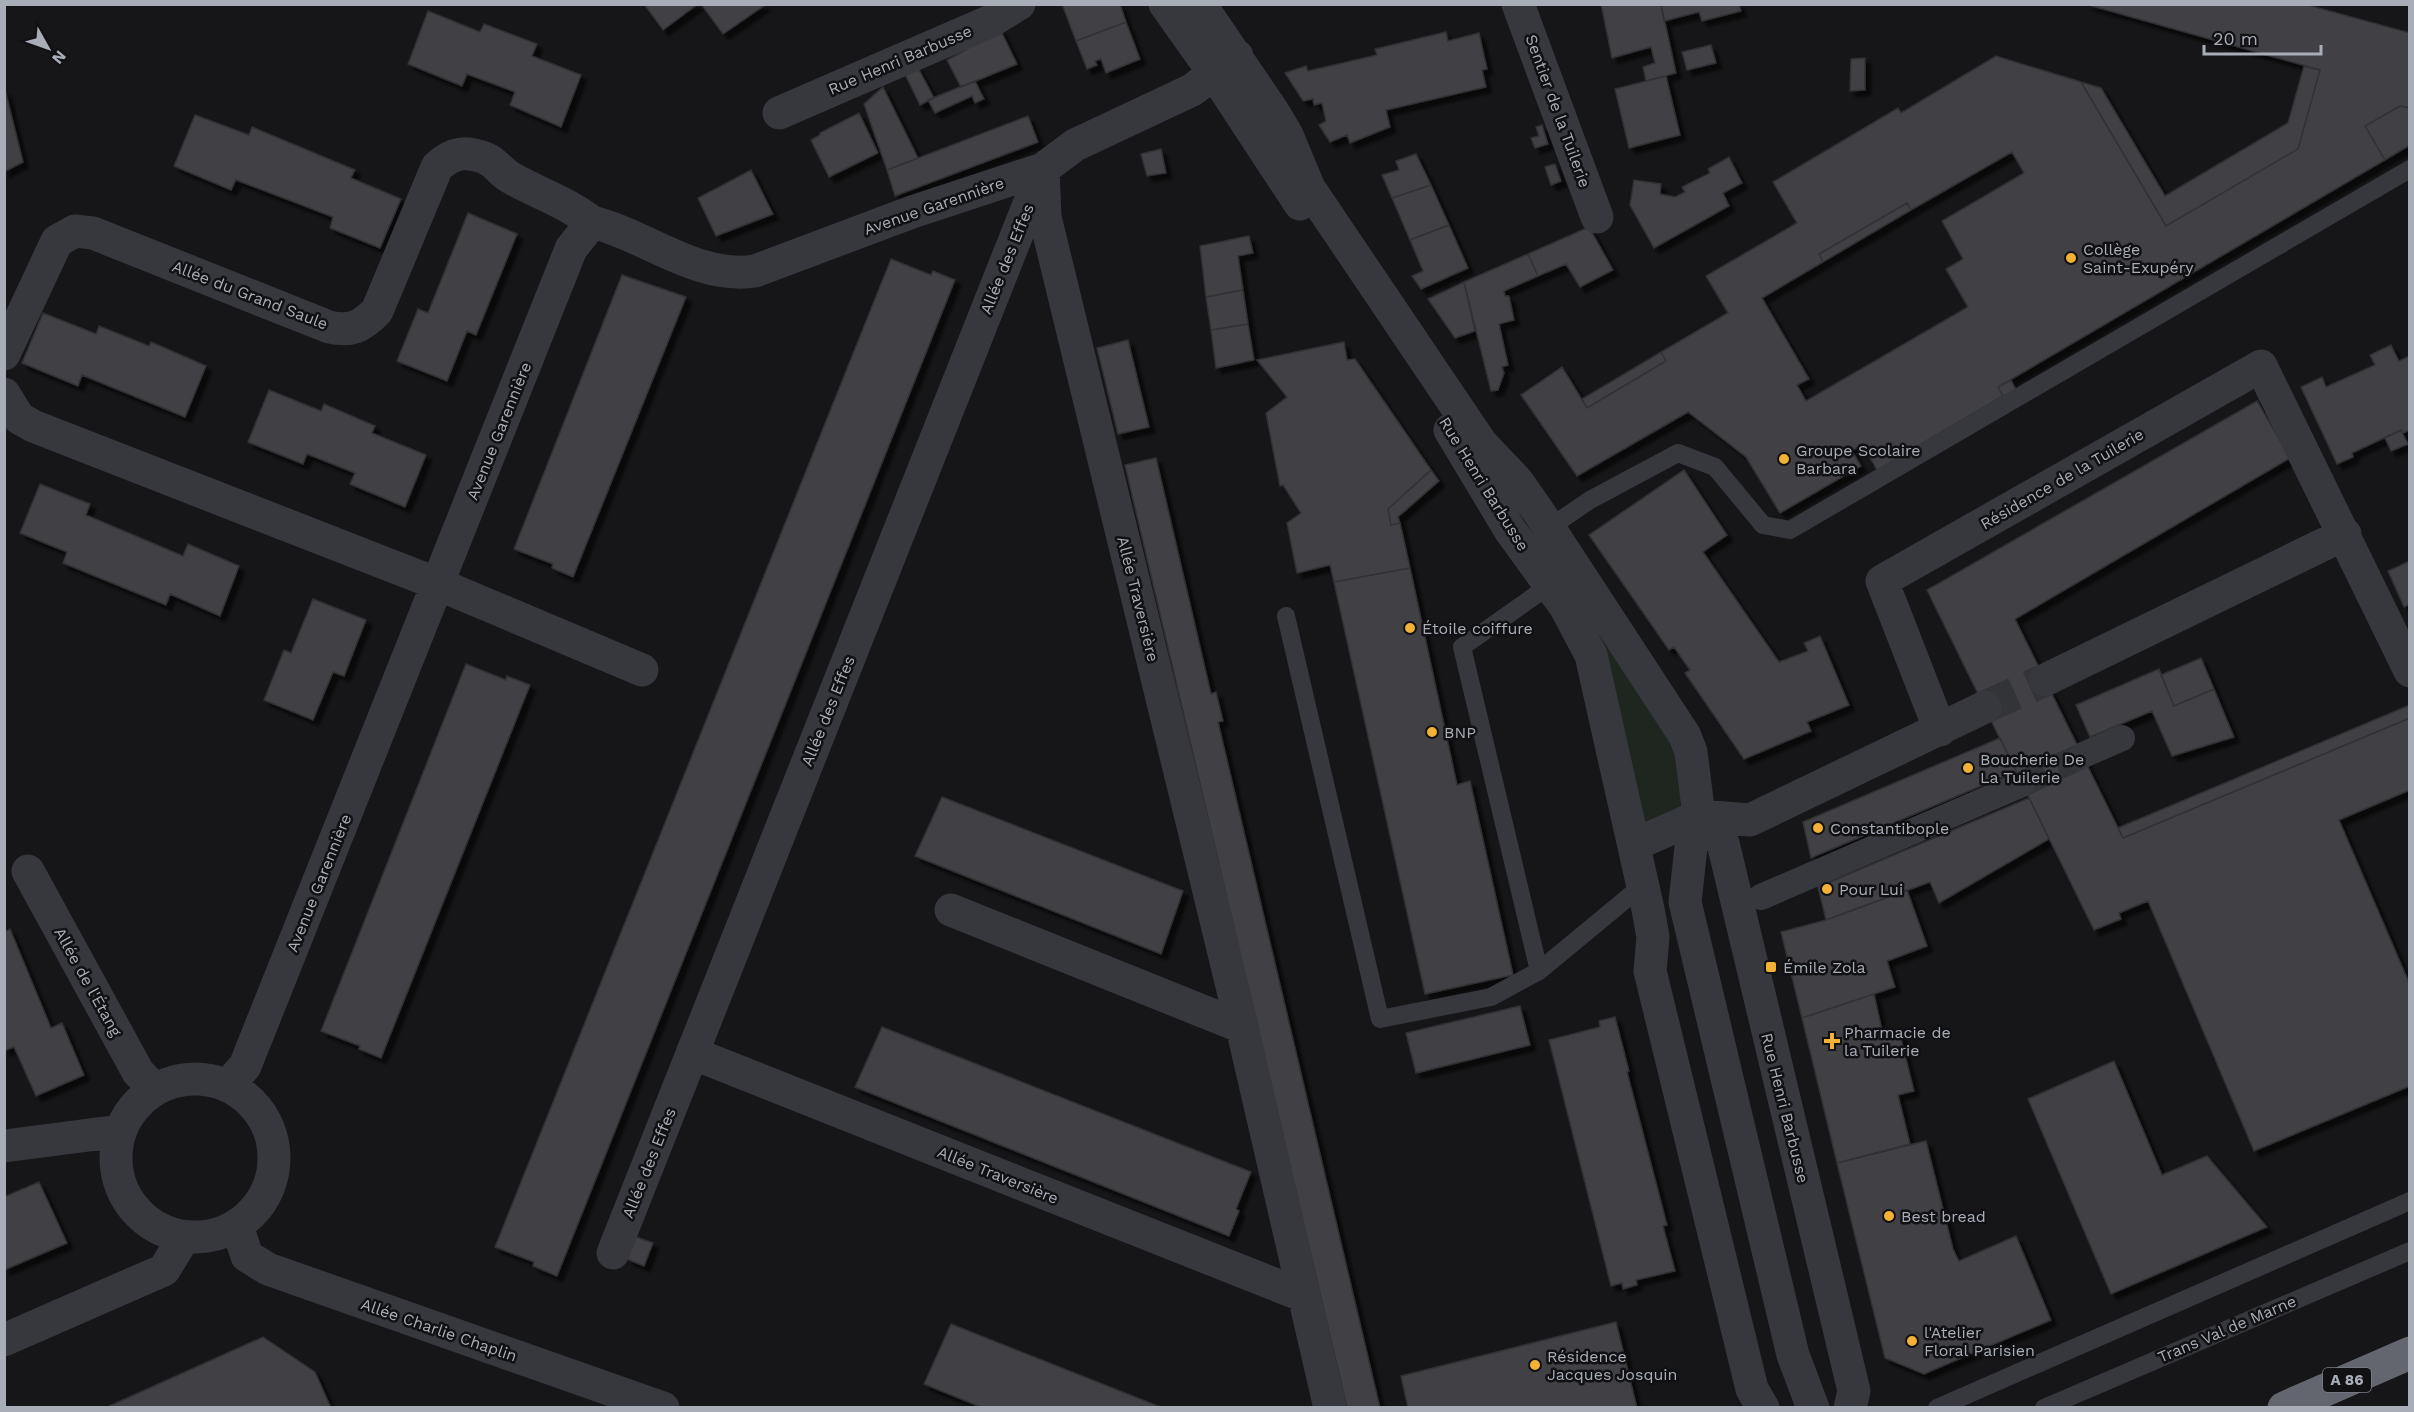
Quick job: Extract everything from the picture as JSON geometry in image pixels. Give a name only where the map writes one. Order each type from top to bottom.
[{"type":"highway","name":"A 86","points":[[2284,1407],[2409,1353]]},
{"type":"street","name":"Rue Henri Barbusse","points":[[779,113],[991,21],[1018,4]]},
{"type":"street","name":"Rue Henri Barbusse","points":[[1165,4],[1225,64],[1287,135],[1309,188],[1481,443],[1517,481],[1684,736],[1691,752],[1700,816],[1691,847],[1685,903],[1793,1355],[1813,1407]]},
{"type":"street","name":"Rue Henri Barbusse","points":[[1200,4],[1225,64],[1510,530],[1580,630],[1591,655],[1653,937],[1650,971],[1752,1389],[1763,1407]]},
{"type":"street","name":"Sentier de la Tuilerie","points":[[1518,4],[1597,217]]},
{"type":"street","points":[[1043,169],[1075,145],[1192,90],[1225,64]]},
{"type":"street","name":"Allée du Grand Saule","points":[[4,354],[57,241],[75,231],[93,233],[329,327],[346,331],[363,326],[377,312],[437,167],[447,158],[459,154],[474,154],[496,162],[510,178],[575,209],[592,222]]},
{"type":"street","name":"Avenue Garennière","points":[[228,1085],[245,1066],[571,249],[592,222],[617,228],[676,256],[719,272],[736,274],[754,271],[912,212],[1043,169]]},
{"type":"street","name":"Allée Traversière","points":[[1043,169],[1045,217],[1242,1027],[1330,1407]]},
{"type":"street","name":"Allée des Effes","points":[[613,1253],[1043,169]]},
{"type":"street","name":"Résidence de la Tuilerie","points":[[1941,730],[1882,581],[2261,366],[2345,534],[2409,671]]},
{"type":"street","points":[[4,394],[19,418],[33,426],[438,584],[642,670]]},
{"type":"street","points":[[2045,680],[2345,534]]},
{"type":"street","points":[[1634,845],[1700,816],[1750,820],[1941,730],[1984,707]]},
{"type":"street","points":[[2080,756],[2122,738]]},
{"type":"street","points":[[1761,897],[2022,784]]},
{"type":"street","name":"Rue Henri Barbusse","points":[[1700,816],[1723,843],[1854,1391],[1850,1407]]},
{"type":"street","name":"Allée de l'Étang","points":[[28,871],[138,1072],[154,1089]]},
{"type":"street","points":[[1643,885],[1686,878]]},
{"type":"street","points":[[951,910],[1242,1027]]},
{"type":"street","name":"Rue Henri Barbusse","points":[[1653,937],[1670,967],[1770,1385],[1769,1407]]},
{"type":"street","name":"Allée Traversière","points":[[692,1053],[1304,1296]]},
{"type":"street","points":[[203,1078],[228,1085],[256,1105],[272,1135],[274,1169],[261,1202],[237,1226],[212,1236],[184,1237],[157,1228],[135,1211],[120,1186],[115,1158],[120,1131],[154,1089],[178,1080],[203,1078]]},
{"type":"street","points":[[4,1146],[120,1131]]},
{"type":"street","name":"Allée Charlie Chaplin","points":[[237,1226],[247,1256],[268,1269],[663,1407]]},
{"type":"street","points":[[4,1340],[164,1270],[184,1237]]},
{"type":"lane","points":[[1549,528],[1590,500],[1678,453],[1715,467],[1763,525],[1790,530],[2409,169]]},
{"type":"lane","points":[[1539,971],[1462,646],[1550,585]]},
{"type":"lane","points":[[1286,616],[1380,1019],[1491,997],[1539,971],[1643,885]]},
{"type":"lane","points":[[1937,1407],[2409,1201]]},
{"type":"lane","name":"Trans Val de Marne","points":[[2044,1407],[2409,1251]]},
{"type":"shaded area","points":[[1602,638],[1678,752],[1681,811],[1644,824],[1599,642]]},
{"type":"building","points":[[644,4],[698,4],[663,30]]},
{"type":"building","points":[[701,4],[765,4],[765,5],[723,34]]},
{"type":"building","points":[[1062,4],[1120,4],[1126,22],[1076,41]]},
{"type":"building","points":[[1601,4],[1661,4],[1676,73],[1646,81],[1643,67],[1655,63],[1651,47],[1612,58]]},
{"type":"building","points":[[1661,4],[1739,4],[1741,11],[1702,21],[1699,12],[1664,21]]},
{"type":"building","points":[[2085,4],[2304,4],[2410,33],[2410,108],[2400,106],[2365,126],[2385,160],[1998,387],[2003,396],[1877,470],[1862,444],[1852,451],[1861,466],[1780,513],[1746,457],[1688,412],[1577,476],[1521,395],[1562,367],[1587,408],[1666,361],[1661,352],[1728,313],[1706,276],[1797,223],[1773,182],[1898,108],[1901,113],[1996,56],[2081,82],[2166,226],[2298,149],[2320,70]],"holes":[[[2012,152],[2024,173],[1942,221],[1963,259],[1946,269],[1968,307],[1806,401],[1797,385],[1809,379],[1762,298],[1823,262],[1819,254],[1907,203],[1911,210]]]},
{"type":"building","points":[[428,11],[480,32],[484,24],[537,44],[532,56],[581,75],[561,127],[510,105],[515,92],[467,74],[462,86],[408,64]]},
{"type":"building","points":[[1126,22],[1140,59],[1106,73],[1101,59],[1095,61],[1097,65],[1087,69],[1076,41]]},
{"type":"building","points":[[1000,29],[1017,64],[961,87],[947,60],[966,50],[964,47]]},
{"type":"building","points":[[1446,32],[1448,41],[1479,33],[1487,69],[1482,70],[1486,87],[1386,110],[1390,127],[1350,143],[1347,135],[1330,142],[1319,125],[1326,121],[1322,103],[1314,105],[1313,99],[1303,101],[1285,73],[1306,66],[1308,71],[1377,55],[1375,49]]},
{"type":"building","points":[[1711,45],[1716,63],[1687,70],[1682,52]]},
{"type":"building","points":[[1865,58],[1865,90],[1850,91],[1851,59]]},
{"type":"building","points":[[917,66],[934,98],[920,105],[904,72]]},
{"type":"building","points":[[2304,66],[2320,70],[2298,149],[2166,226],[2081,82],[2101,88],[2165,196],[2288,123]]},
{"type":"building","points":[[1666,76],[1680,135],[1629,148],[1615,89]]},
{"type":"building","points":[[975,81],[984,99],[975,103],[972,96],[935,113],[928,100]]},
{"type":"building","points":[[883,87],[918,158],[887,170],[864,104]]},
{"type":"building","points":[[4,90],[23,162],[4,172]]},
{"type":"building","points":[[2400,106],[2410,108],[2410,145],[2385,160],[2365,126]]},
{"type":"building","points":[[859,113],[878,153],[829,177],[811,140]]},
{"type":"building","points":[[195,115],[249,135],[252,127],[355,170],[351,178],[401,199],[380,248],[330,228],[333,217],[236,180],[231,190],[174,166]]},
{"type":"building","points":[[1028,116],[1038,142],[895,196],[887,170]]},
{"type":"building","points":[[1542,125],[1548,144],[1535,148],[1531,138],[1539,136],[1536,127]]},
{"type":"building","points":[[1161,149],[1166,173],[1147,176],[1141,154]]},
{"type":"building","points":[[1416,154],[1431,185],[1392,198],[1382,175],[1399,170],[1396,161]]},
{"type":"building","points":[[1729,157],[1742,183],[1723,193],[1729,206],[1654,248],[1630,205],[1634,180],[1661,184],[1660,194],[1675,197],[1685,192],[1682,187],[1710,173],[1708,169]]},
{"type":"building","points":[[1555,164],[1561,181],[1551,185],[1545,167]]},
{"type":"building","points":[[751,170],[773,214],[716,236],[698,198]]},
{"type":"building","points":[[1431,185],[1449,225],[1410,240],[1392,198]]},
{"type":"building","points":[[1907,203],[1911,210],[1823,262],[1819,254]]},
{"type":"building","points":[[468,213],[517,234],[476,335],[467,331],[447,381],[397,361],[418,309],[428,313]]},
{"type":"building","points":[[1449,225],[1468,268],[1421,289],[1412,276],[1423,271],[1410,240]]},
{"type":"building","points":[[1589,227],[1613,270],[1580,287],[1566,264],[1538,276],[1528,254]]},
{"type":"building","points":[[1249,236],[1253,253],[1238,256],[1243,290],[1206,297],[1200,246]]},
{"type":"building","points":[[1528,254],[1538,276],[1504,291],[1505,296],[1509,296],[1514,320],[1499,324],[1508,365],[1502,367],[1504,373],[1498,390],[1491,391],[1464,282]]},
{"type":"building","points":[[891,259],[931,275],[933,271],[955,280],[557,1276],[533,1266],[534,1262],[495,1247]]},
{"type":"building","points":[[622,275],[686,297],[573,577],[552,568],[553,564],[514,549]]},
{"type":"building","points":[[1464,282],[1475,331],[1455,338],[1428,299]]},
{"type":"building","points":[[1243,290],[1248,324],[1211,330],[1206,297]]},
{"type":"building","points":[[43,313],[96,334],[99,326],[149,346],[151,342],[206,366],[185,417],[82,375],[78,386],[22,363]]},
{"type":"building","points":[[1248,324],[1254,360],[1216,368],[1211,330]]},
{"type":"building","points":[[1128,340],[1149,427],[1118,434],[1097,348]]},
{"type":"building","points":[[1344,342],[1347,360],[1355,359],[1431,470],[1388,509],[1391,525],[1400,523],[1410,568],[1334,582],[1330,565],[1297,573],[1287,523],[1301,513],[1283,485],[1280,486],[1266,413],[1287,397],[1257,360]]},
{"type":"building","points":[[2391,345],[2399,361],[2410,356],[2410,430],[2403,433],[2401,430],[2352,453],[2353,457],[2337,464],[2301,387],[2322,377],[2326,387],[2375,365],[2370,355]]},
{"type":"building","points":[[1661,352],[1666,361],[1587,408],[1582,399]]},
{"type":"building","points":[[2011,380],[2016,390],[2003,396],[1998,387]]},
{"type":"building","points":[[269,390],[321,411],[324,404],[375,426],[372,433],[426,455],[405,507],[350,484],[355,473],[307,454],[303,464],[248,442]]},
{"type":"building","points":[[2257,401],[2290,458],[2015,619],[2123,838],[2410,718],[2410,790],[2339,820],[2410,985],[2410,1086],[2254,1151],[2148,901],[2119,913],[2121,919],[2094,930],[1927,590]]},
{"type":"building","points":[[2401,430],[2408,444],[2391,451],[2385,438]]},
{"type":"building","points":[[1156,458],[1211,694],[1216,692],[1223,721],[1218,722],[1380,1408],[1347,1408],[1125,465]]},
{"type":"building","points":[[1431,470],[1439,481],[1398,517],[1400,523],[1391,525],[1388,509]]},
{"type":"building","points":[[1684,470],[1727,535],[1703,552],[1779,662],[1808,651],[1804,643],[1820,636],[1849,705],[1807,722],[1811,731],[1744,759],[1685,673],[1690,670],[1674,647],[1669,650],[1589,535]]},
{"type":"building","points":[[40,484],[90,504],[86,515],[183,556],[188,544],[239,566],[220,616],[170,594],[166,605],[63,563],[67,552],[20,533]]},
{"type":"building","points":[[2410,561],[2410,604],[2404,607],[2388,571]]},
{"type":"building","points":[[1410,568],[1457,785],[1470,781],[1513,975],[1425,994],[1334,582]]},
{"type":"building","points":[[313,599],[366,620],[344,676],[333,672],[313,720],[264,700],[284,650],[291,653]]},
{"type":"building","points":[[2201,658],[2214,689],[2174,706],[2161,675]]},
{"type":"building","points":[[466,664],[506,680],[507,676],[530,685],[381,1058],[359,1049],[360,1046],[321,1031]]},
{"type":"building","points":[[2159,669],[2174,706],[2214,689],[2234,737],[2172,756],[2152,711],[2090,737],[2076,705]]},
{"type":"building","points":[[2410,705],[2410,718],[2123,838],[2118,828]]},
{"type":"building","points":[[2000,738],[2016,771],[1811,858],[1803,822]]},
{"type":"building","points":[[942,797],[1183,891],[1161,954],[915,856]]},
{"type":"building","points":[[2029,798],[2049,839],[1939,903],[1930,882],[1826,920],[1818,887]]},
{"type":"building","points":[[1907,890],[1927,946],[1887,961],[1895,987],[1802,1018],[1781,932],[1826,920]]},
{"type":"building","points":[[10,929],[51,1028],[62,1023],[84,1075],[36,1096],[14,1047],[4,1051],[4,932]]},
{"type":"building","points":[[1874,994],[1883,1035],[1899,1031],[1914,1091],[1898,1095],[1910,1144],[1837,1163],[1802,1018]]},
{"type":"building","points":[[1520,1006],[1530,1045],[1416,1073],[1406,1033]]},
{"type":"building","points":[[1615,1017],[1667,1225],[1663,1226],[1675,1271],[1636,1280],[1637,1285],[1623,1289],[1622,1283],[1611,1286],[1549,1040],[1600,1027],[1599,1021]]},
{"type":"building","points":[[882,1027],[1251,1172],[1236,1209],[1239,1211],[1229,1236],[855,1087]]},
{"type":"building","points":[[2114,1061],[2162,1175],[2207,1156],[2267,1227],[2111,1294],[2028,1099]]},
{"type":"building","points":[[1926,1141],[1953,1249],[1959,1261],[2016,1236],[2051,1320],[1924,1374],[1885,1358],[1837,1163]]},
{"type":"building","points":[[39,1182],[67,1243],[4,1270],[4,1197]]},
{"type":"building","points":[[636,1237],[653,1243],[644,1266],[627,1259]]},
{"type":"building","name":"Résidence Jacques Josquin","points":[[1616,1322],[1637,1408],[1408,1408],[1401,1376]]},
{"type":"building","points":[[951,1324],[1163,1408],[983,1408],[924,1384]]},
{"type":"building","points":[[263,1337],[315,1372],[331,1408],[105,1408]]},
{"type":"tunnel","points":[[1985,707],[2045,680]]},
{"type":"tunnel","points":[[2022,784],[2081,756]]},
{"type":"place","name":"Collège Saint-Exupéry","points":[[2071,258]]},
{"type":"place","name":"Groupe Scolaire Barbara","points":[[1784,459]]},
{"type":"place","name":"Étoile coiffure","points":[[1410,628]]},
{"type":"place","name":"BNP","points":[[1432,732]]},
{"type":"place","name":"Boucherie De La Tuilerie","points":[[1968,768]]},
{"type":"place","name":"Constantibople","points":[[1818,828]]},
{"type":"place","name":"Pour Lui","points":[[1827,889]]},
{"type":"place","name":"Émile Zola","points":[[1771,967]]},
{"type":"place","name":"Pharmacie de la Tuilerie","points":[[1832,1041]]},
{"type":"place","name":"Best bread","points":[[1889,1216]]},
{"type":"place","name":"l'Atelier Floral Parisien","points":[[1912,1341]]},
{"type":"place","name":"Résidence Jacques Josquin","points":[[1535,1365]]}]
